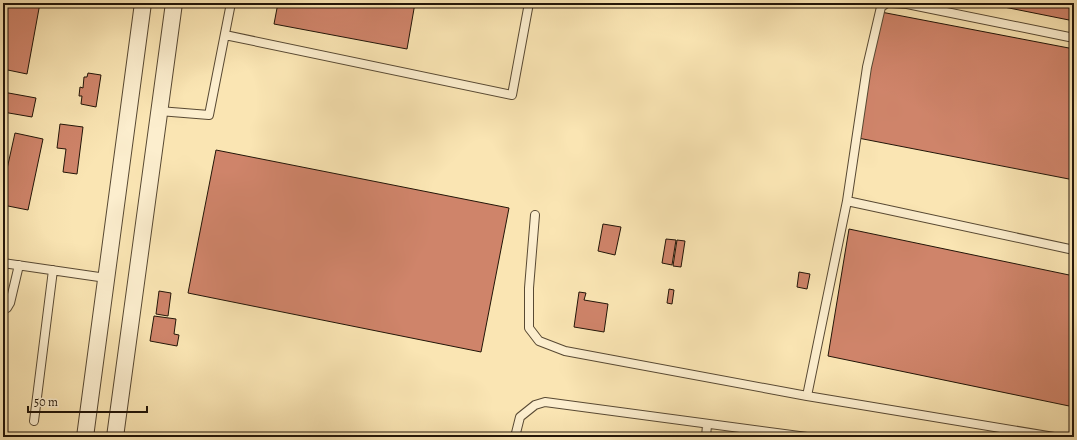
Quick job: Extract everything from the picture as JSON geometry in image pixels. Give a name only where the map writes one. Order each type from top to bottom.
[{"type":"street","points":[[85,437],[143,3]]},
{"type":"street","points":[[115,437],[174,3]]},
{"type":"lane","points":[[159,111],[209,115],[231,3]]},
{"type":"lane","points":[[225,35],[512,95],[529,3]]},
{"type":"lane","points":[[807,396],[847,201],[867,67],[881,6],[887,3],[907,4],[1074,38]]},
{"type":"lane","points":[[847,201],[1074,250]]},
{"type":"lane","points":[[535,215],[529,288],[529,328],[539,341],[565,351],[807,396],[1054,437]]},
{"type":"lane","points":[[3,263],[106,278]]},
{"type":"lane","points":[[3,309],[7,308],[10,303],[19,265]]},
{"type":"lane","points":[[34,421],[53,270]]},
{"type":"lane","points":[[515,437],[520,417],[535,404],[545,402],[708,425],[807,437]]},
{"type":"lane","points":[[706,437],[708,425]]},
{"type":"building","points":[[3,3],[40,3],[27,74],[3,69]]},
{"type":"building","points":[[278,3],[415,3],[407,49],[274,24]]},
{"type":"building","points":[[999,3],[1074,3],[1074,21],[999,6]]},
{"type":"building","points":[[881,12],[1074,49],[1074,180],[858,138]]},
{"type":"building","points":[[88,73],[101,75],[96,107],[81,104],[82,96],[79,96],[80,87],[83,88],[84,77],[87,77]]},
{"type":"building","points":[[3,92],[36,98],[32,117],[3,112]]},
{"type":"building","points":[[60,124],[83,127],[77,174],[63,172],[66,149],[57,148]]},
{"type":"building","points":[[15,133],[43,139],[28,210],[3,205],[3,178],[5,178]]},
{"type":"building","points":[[216,150],[509,208],[481,352],[188,293]]},
{"type":"building","points":[[603,224],[621,227],[615,255],[598,251]]},
{"type":"building","points":[[849,229],[1074,276],[1074,407],[828,356]]},
{"type":"building","points":[[666,239],[676,240],[672,265],[662,263]]},
{"type":"building","points":[[677,240],[685,241],[681,267],[673,266]]},
{"type":"building","points":[[799,272],[810,274],[807,289],[797,287]]},
{"type":"building","points":[[669,289],[674,290],[672,304],[667,303]]},
{"type":"building","points":[[159,291],[171,293],[168,316],[156,314]]},
{"type":"building","points":[[579,292],[586,293],[584,300],[608,304],[604,332],[574,327]]},
{"type":"building","points":[[154,316],[176,319],[174,334],[179,335],[177,346],[150,341]]}]
